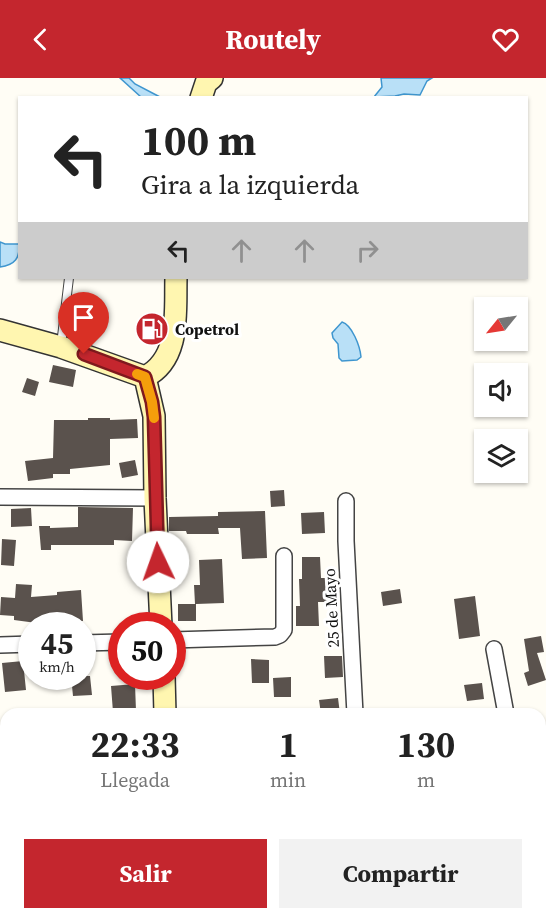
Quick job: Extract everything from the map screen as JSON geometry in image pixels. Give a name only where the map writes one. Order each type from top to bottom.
[{"type":"main road","points":[[145,377],[161,367],[168,357],[173,336],[177,279]]},
{"type":"main road","points":[[0,330],[61,346],[145,377]]},
{"type":"main road","points":[[145,377],[154,417],[160,612]]},
{"type":"main road","points":[[164,690],[165,708]]},
{"type":"street","points":[[0,497],[155,498]]},
{"type":"street","name":"25 de Mayo","points":[[346,501],[355,708]]},
{"type":"street","points":[[186,640],[275,638],[280,635],[284,630],[284,556]]},
{"type":"street","points":[[0,645],[18,644]]},
{"type":"street","points":[[494,649],[505,708]]},
{"type":"lane","points":[[61,346],[69,279]]},
{"type":"water","points":[[120,78],[129,78],[135,84],[158,96],[140,96]]},
{"type":"water","points":[[381,78],[432,78],[427,81],[420,95],[375,96],[382,87]]},
{"type":"water","points":[[0,242],[18,244],[17,257],[13,263],[0,267]]},
{"type":"water","points":[[342,322],[352,331],[357,342],[361,357],[357,360],[342,361],[339,358],[338,344],[332,333]]},
{"type":"building","points":[[53,365],[76,370],[73,387],[49,382]]},
{"type":"building","points":[[27,378],[39,382],[35,396],[22,392]]},
{"type":"building","points":[[88,418],[137,419],[138,438],[110,439],[110,465],[70,469],[70,474],[53,474],[53,478],[28,481],[25,461],[53,458],[54,420],[88,420]]},
{"type":"building","points":[[135,460],[138,475],[122,478],[119,463]]},
{"type":"building","points":[[284,490],[285,506],[271,507],[270,491]]},
{"type":"building","points":[[78,507],[133,508],[132,541],[114,540],[114,545],[51,545],[51,550],[41,550],[39,526],[78,527]]},
{"type":"building","points":[[31,508],[32,526],[11,527],[11,509]]},
{"type":"building","points":[[265,511],[267,558],[242,559],[240,528],[218,528],[219,534],[187,534],[186,531],[169,531],[169,517],[218,516],[218,512]]},
{"type":"building","points":[[324,512],[325,533],[302,534],[301,513]]},
{"type":"building","points":[[2,539],[16,540],[14,566],[1,565]]},
{"type":"building","points":[[302,557],[320,557],[321,578],[337,578],[338,602],[318,602],[319,626],[296,626],[296,606],[300,606],[299,579],[302,579]]},
{"type":"building","points":[[222,559],[224,603],[196,604],[196,621],[186,621],[186,612],[178,612],[178,604],[195,604],[194,585],[200,585],[199,560]]},
{"type":"building","points":[[16,584],[32,585],[31,597],[81,590],[82,612],[18,612],[18,621],[14,620],[14,616],[0,615],[1,597],[15,598]]},
{"type":"building","points":[[400,589],[402,603],[383,606],[381,592]]},
{"type":"building","points":[[475,596],[480,636],[459,639],[454,599]]},
{"type":"building","points":[[541,636],[544,652],[537,653],[546,680],[528,686],[524,673],[529,671],[524,639]]},
{"type":"building","points":[[324,656],[342,656],[343,677],[325,678]]},
{"type":"building","points":[[251,659],[269,660],[269,683],[252,683]]},
{"type":"building","points":[[18,661],[18,690],[26,690],[5,692],[2,663]]},
{"type":"building","points":[[291,677],[291,697],[274,697],[273,678]]},
{"type":"building","points":[[482,683],[484,699],[467,701],[464,685]]},
{"type":"building","points":[[72,690],[91,690],[92,695],[73,696]]},
{"type":"building","points":[[111,690],[135,690],[136,708],[113,708]]},
{"type":"building","points":[[338,698],[339,708],[320,708],[319,700]]},
{"type":"slow traffic","points":[[137,374],[145,377],[154,418]]},
{"type":"place","name":"Copetrol","points":[[152,329]]},
{"type":"route","points":[[84,354],[145,377],[154,417],[158,562]]}]
